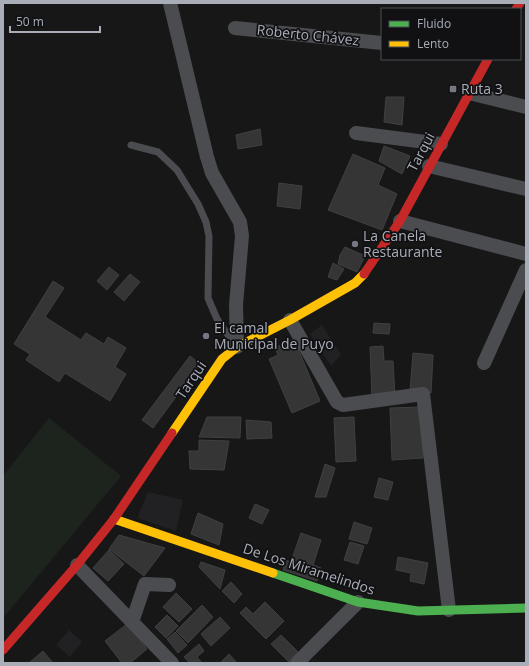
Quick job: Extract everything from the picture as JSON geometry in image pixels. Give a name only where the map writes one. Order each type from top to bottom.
[{"type":"street","points":[[170,3],[212,174],[240,222],[242,236],[236,305],[237,343]]},
{"type":"street","name":"Roberto Chávez","points":[[234,28],[381,43]]},
{"type":"street","name":"Tarqui","points":[[3,650],[77,565],[114,518],[222,359],[237,343],[290,320],[355,283],[367,271],[400,221],[487,60]]},
{"type":"street","points":[[469,93],[526,107]]},
{"type":"street","points":[[356,133],[441,144]]},
{"type":"street","points":[[429,166],[526,189]]},
{"type":"street","points":[[400,221],[526,254]]},
{"type":"street","points":[[484,363],[526,270]]},
{"type":"street","points":[[290,320],[337,402],[340,404],[343,405],[423,394],[449,610]]},
{"type":"street","name":"De Los Miramelindos","points":[[114,518],[358,602],[418,611],[526,608]]},
{"type":"street","points":[[77,565],[172,663]]},
{"type":"street","points":[[132,622],[145,584],[169,585]]},
{"type":"street","points":[[297,663],[358,602]]},
{"type":"lane","points":[[131,145],[158,152],[177,170],[198,204],[206,222],[209,236],[208,298],[217,318],[228,335],[237,343]]},
{"type":"shaded area","points":[[322,325],[341,355],[331,366],[310,334]]},
{"type":"shaded area","points":[[49,418],[121,476],[3,618],[3,476]]},
{"type":"shaded area","points":[[148,492],[183,500],[176,531],[137,518]]},
{"type":"shaded area","points":[[69,630],[82,642],[70,657],[56,645]]},
{"type":"building","points":[[386,97],[404,97],[402,125],[384,122]]},
{"type":"building","points":[[260,129],[262,145],[238,149],[236,135]]},
{"type":"building","points":[[384,146],[410,156],[402,174],[379,161]]},
{"type":"building","points":[[353,154],[385,168],[378,185],[397,194],[382,230],[328,210]]},
{"type":"building","points":[[279,183],[302,186],[300,209],[277,206]]},
{"type":"building","points":[[345,247],[365,256],[357,272],[338,264],[340,255]]},
{"type":"building","points":[[333,263],[344,269],[337,280],[328,277]]},
{"type":"building","points":[[109,267],[119,275],[107,290],[97,281]]},
{"type":"building","points":[[130,274],[140,282],[124,301],[114,292]]},
{"type":"building","points":[[53,281],[64,288],[45,317],[81,340],[86,333],[104,344],[108,337],[126,348],[115,367],[126,374],[110,401],[65,373],[59,382],[26,360],[30,354],[14,344]]},
{"type":"building","points":[[374,323],[390,324],[389,334],[373,333]]},
{"type":"building","points":[[294,339],[320,401],[292,413],[269,359],[278,355],[275,348]]},
{"type":"building","points":[[383,346],[384,361],[393,361],[395,396],[372,397],[370,347]]},
{"type":"building","points":[[413,353],[433,355],[431,393],[410,391]]},
{"type":"building","points":[[190,356],[200,364],[153,428],[142,420]]},
{"type":"building","points":[[421,407],[423,458],[392,460],[390,408]]},
{"type":"building","points":[[207,417],[241,417],[240,438],[199,437]]},
{"type":"building","points":[[354,417],[356,461],[336,462],[334,418]]},
{"type":"building","points":[[246,420],[271,422],[272,438],[247,439]]},
{"type":"building","points":[[199,440],[229,441],[224,470],[190,469],[189,451],[199,451]]},
{"type":"building","points":[[325,464],[335,468],[326,497],[315,497]]},
{"type":"building","points":[[379,478],[393,482],[388,500],[374,497]]},
{"type":"building","points":[[255,504],[269,510],[262,524],[249,518]]},
{"type":"building","points":[[198,513],[223,524],[219,545],[191,534]]},
{"type":"building","points":[[354,522],[372,528],[367,544],[349,539]]},
{"type":"building","points":[[301,533],[321,540],[313,565],[321,568],[317,581],[283,570],[286,560],[291,562]]},
{"type":"building","points":[[119,535],[165,548],[144,576],[109,549]]},
{"type":"building","points":[[350,542],[364,546],[358,564],[344,560]]},
{"type":"building","points":[[109,550],[124,564],[108,581],[93,568]]},
{"type":"building","points":[[398,557],[428,563],[424,584],[410,581],[411,573],[396,570]]},
{"type":"building","points":[[201,562],[225,570],[220,589],[199,567]]},
{"type":"building","points":[[231,582],[242,594],[234,603],[222,591]]},
{"type":"building","points":[[176,593],[192,609],[179,622],[163,607]]},
{"type":"building","points":[[265,602],[284,621],[266,639],[240,613],[246,607],[253,614]]},
{"type":"building","points":[[202,605],[213,617],[188,643],[176,631]]},
{"type":"building","points":[[167,615],[178,626],[166,638],[155,627]]},
{"type":"building","points":[[220,617],[230,628],[211,646],[201,634]]},
{"type":"building","points":[[127,624],[147,649],[130,663],[122,663],[105,641]]},
{"type":"building","points":[[175,632],[187,645],[178,653],[167,639]]},
{"type":"building","points":[[281,635],[300,654],[292,663],[290,663],[271,644]]},
{"type":"building","points":[[199,644],[204,651],[197,657],[202,663],[190,663],[184,657]]},
{"type":"building","points":[[43,651],[53,663],[29,663]]},
{"type":"building","points":[[229,654],[237,663],[220,663]]},
{"type":"traffic: fast","points":[[273,573],[358,602],[418,611],[526,608]]},
{"type":"traffic: slow","points":[[172,433],[222,359],[237,347],[290,320],[355,283],[364,274]]},
{"type":"traffic: slow","points":[[114,519],[273,573]]},
{"type":"traffic: jam","points":[[517,8],[520,3]]},
{"type":"traffic: jam","points":[[364,274],[400,221],[487,60]]},
{"type":"traffic: jam","points":[[3,650],[77,565],[114,519],[172,433]]},
{"type":"place","name":"Ruta 3","points":[[453,89]]},
{"type":"place","name":"La Canela Restaurante","points":[[355,244]]},
{"type":"place","name":"El camal Municipal de Puyo","points":[[206,336]]}]
